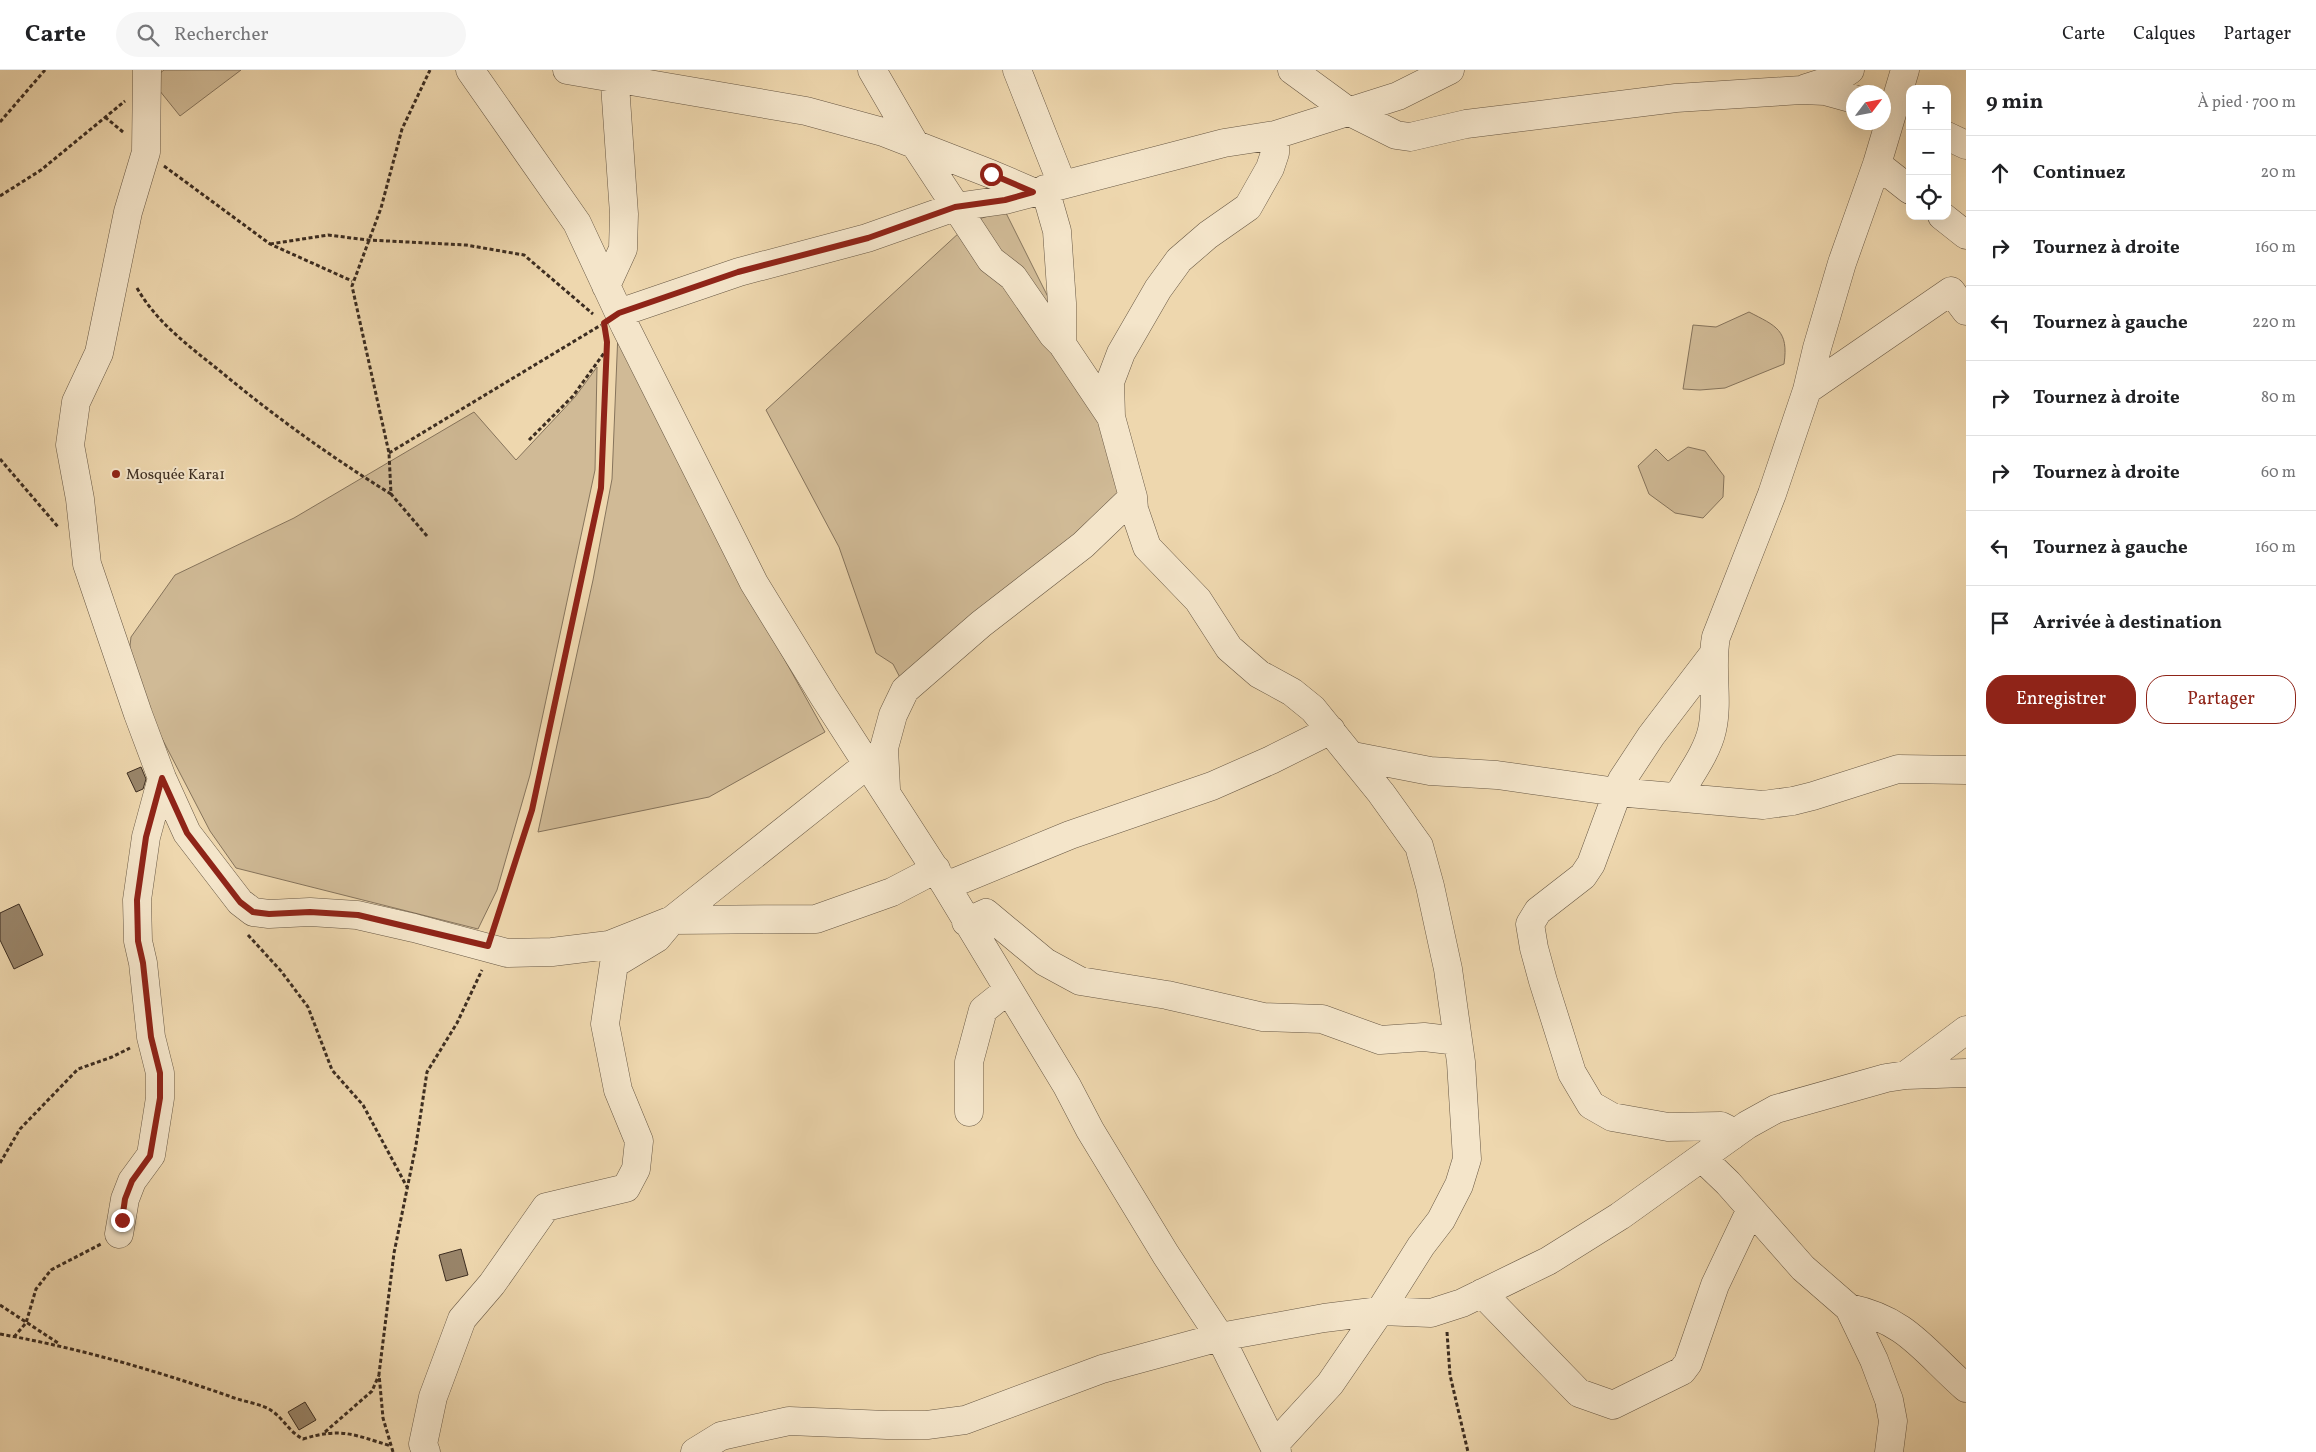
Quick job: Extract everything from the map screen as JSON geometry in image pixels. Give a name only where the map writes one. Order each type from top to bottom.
[{"type":"street","points":[[470,70],[577,223],[606,286],[611,318],[754,583],[824,697],[941,877],[966,922],[1067,1086],[1090,1130],[1166,1255],[1220,1336],[1276,1449],[1330,1384],[1380,1311],[1421,1246],[1442,1220],[1459,1185],[1467,1159],[1458,1041],[1448,969],[1430,886],[1419,846],[1353,756],[1313,709],[1292,692],[1259,674],[1229,648],[1198,600],[1147,547],[1134,509],[1133,496],[1111,417],[1110,382],[1114,367],[1158,289],[1179,260],[1208,235],[1248,207],[1270,168],[1275,153],[1275,135]]},
{"type":"street","points":[[567,70],[614,74],[806,111],[883,132],[991,174],[1047,189]]},
{"type":"street","points":[[872,70],[916,146],[991,260],[1013,277],[1053,335],[1062,344],[1111,417]]},
{"type":"street","points":[[1017,70],[1057,231],[1062,303],[1062,344]]},
{"type":"street","points":[[1292,70],[1348,111],[1396,135],[1410,137],[1466,124],[1639,102],[1802,90],[1825,91],[1846,97]]},
{"type":"street","points":[[611,318],[738,272],[868,238],[955,207],[1005,200],[1224,143],[1275,135],[1398,96],[1450,70]]},
{"type":"street","points":[[1802,90],[1838,78],[1850,70]]},
{"type":"street","points":[[1678,796],[1706,746],[1712,730],[1712,656],[1716,637],[1772,494],[1807,390],[1817,348],[1842,263],[1895,113],[1905,70]]},
{"type":"street","points":[[606,286],[623,249],[624,214],[614,74]]},
{"type":"street","points":[[147,77],[146,152],[128,212],[99,353],[76,402],[70,445],[80,499],[87,564],[162,778],[187,833],[240,902],[253,912],[269,914],[310,912],[358,915],[488,946],[507,953],[552,952],[609,945],[672,920],[816,919],[1212,786],[1272,760],[1331,730]]},
{"type":"street","points":[[1951,138],[1966,145]]},
{"type":"street","points":[[1877,164],[1906,187]]},
{"type":"street","points":[[1947,220],[1966,235]]},
{"type":"street","points":[[1807,390],[1961,294]]},
{"type":"street","points":[[886,791],[884,748],[893,715],[904,690],[981,624],[1083,545],[1133,496]]},
{"type":"street","points":[[1712,656],[1651,736],[1630,767],[1617,792],[1591,864],[1583,876],[1538,910],[1530,924],[1543,981],[1572,1073],[1591,1105],[1612,1117],[1668,1127],[1720,1126],[1727,1129],[1732,1136]]},
{"type":"street","points":[[1353,756],[1430,771],[1497,775],[1617,792],[1678,796],[1716,802],[1764,804],[1793,801],[1813,796],[1898,768],[1966,770]]},
{"type":"street","points":[[426,1452],[423,1444],[433,1397],[462,1319],[492,1284],[546,1207],[626,1188],[636,1169],[639,1141],[618,1090],[605,1024],[614,964],[657,938],[672,920],[868,764]]},
{"type":"street","points":[[119,1234],[125,1199],[132,1181],[150,1156],[158,1119],[160,1073],[148,1022],[143,963],[138,941],[137,900],[146,837],[162,778]]},
{"type":"street","points":[[966,922],[986,912],[1045,962],[1080,981],[1167,996],[1263,1017],[1322,1018],[1380,1040],[1424,1037],[1458,1041]]},
{"type":"street","points":[[969,1112],[969,1062],[983,1010],[1008,990]]},
{"type":"street","points":[[1906,1075],[1966,1030]]},
{"type":"street","points":[[695,1452],[721,1436],[789,1421],[926,1425],[965,1420],[1102,1369],[1220,1336],[1324,1318],[1380,1311],[1431,1313],[1462,1303],[1548,1261],[1612,1221],[1747,1125],[1776,1109],[1886,1078],[1906,1075],[1966,1073]]},
{"type":"street","points":[[1702,1158],[1728,1183],[1803,1268],[1848,1308],[1874,1360],[1889,1400],[1893,1421],[1889,1452]]},
{"type":"street","points":[[1482,1293],[1579,1394],[1613,1405],[1682,1371],[1688,1363],[1714,1285],[1751,1209]]},
{"type":"street","points":[[1848,1308],[1873,1313],[1893,1323],[1928,1350],[1966,1388]]},
{"type":"path","points":[[0,122],[45,70]]},
{"type":"path","points":[[391,494],[389,453],[366,354],[352,281],[381,208],[402,129],[430,70]]},
{"type":"path","points":[[0,196],[41,170],[105,117],[147,77]]},
{"type":"path","points":[[105,117],[146,152],[270,244],[352,281]]},
{"type":"path","points":[[270,244],[328,235],[368,240],[466,245],[524,255],[611,318]]},
{"type":"path","points":[[133,282],[148,308],[181,339],[265,408],[338,461],[391,494],[427,536]]},
{"type":"path","points":[[393,1452],[383,1418],[379,1374],[394,1253],[416,1145],[427,1072],[457,1023],[480,974],[532,810],[601,488],[607,348],[611,318]]},
{"type":"path","points":[[389,453],[611,318]]},
{"type":"path","points":[[529,440],[573,396],[607,348]]},
{"type":"path","points":[[0,459],[61,530]]},
{"type":"path","points":[[245,932],[281,971],[308,1007],[332,1070],[363,1105],[408,1187]]},
{"type":"path","points":[[0,1163],[20,1129],[78,1069],[127,1050],[140,1038],[148,1022]]},
{"type":"path","points":[[14,1337],[26,1323],[36,1289],[51,1270],[119,1234]]},
{"type":"path","points":[[0,1305],[60,1345]]},
{"type":"path","points":[[1445,1308],[1450,1375],[1468,1452]]},
{"type":"path","points":[[0,1334],[60,1345],[100,1358],[167,1374],[272,1410],[292,1434],[303,1439],[325,1432],[348,1433],[391,1447]]},
{"type":"path","points":[[325,1432],[372,1391],[379,1374]]},
{"type":"shaded area","points":[[164,70],[241,70],[180,116],[151,80]]},
{"type":"shaded area","points":[[1005,211],[1074,349],[1131,504],[908,693],[893,664],[876,653],[839,547],[766,410],[972,221]]},
{"type":"shaded area","points":[[1749,312],[1767,321],[1779,330],[1784,344],[1784,364],[1725,388],[1683,389],[1693,325],[1716,327]]},
{"type":"shaded area","points":[[618,332],[738,576],[825,732],[709,797],[538,832],[593,580],[612,479]]},
{"type":"shaded area","points":[[597,367],[595,470],[530,775],[497,890],[478,929],[236,868],[210,831],[127,671],[131,637],[175,575],[294,518],[474,412],[516,460],[575,397]]},
{"type":"shaded area","points":[[1688,447],[1705,451],[1724,476],[1723,497],[1703,518],[1675,513],[1649,494],[1638,466],[1656,449],[1668,461]]},
{"type":"building","points":[[141,767],[146,779],[143,789],[136,792],[127,773]]},
{"type":"building","points":[[19,904],[43,955],[14,969],[0,940],[0,913]]},
{"type":"building","points":[[461,1249],[468,1275],[446,1281],[439,1255]]},
{"type":"building","points":[[305,1402],[316,1420],[299,1430],[288,1412]]},
{"type":"place","name":"Mosquée Kara1","points":[[116,474]]},
{"type":"route","points":[[122,1220],[125,1199],[132,1181],[150,1156],[158,1119],[160,1098],[160,1073],[148,1022],[143,963],[138,941],[137,900],[146,837],[162,778],[187,833],[224,883],[240,902],[253,912],[269,914],[310,912],[358,915],[488,946],[532,810],[601,488],[607,342],[604,323],[619,313],[738,272],[868,238],[955,207],[1005,200],[1033,192],[991,174]]}]
